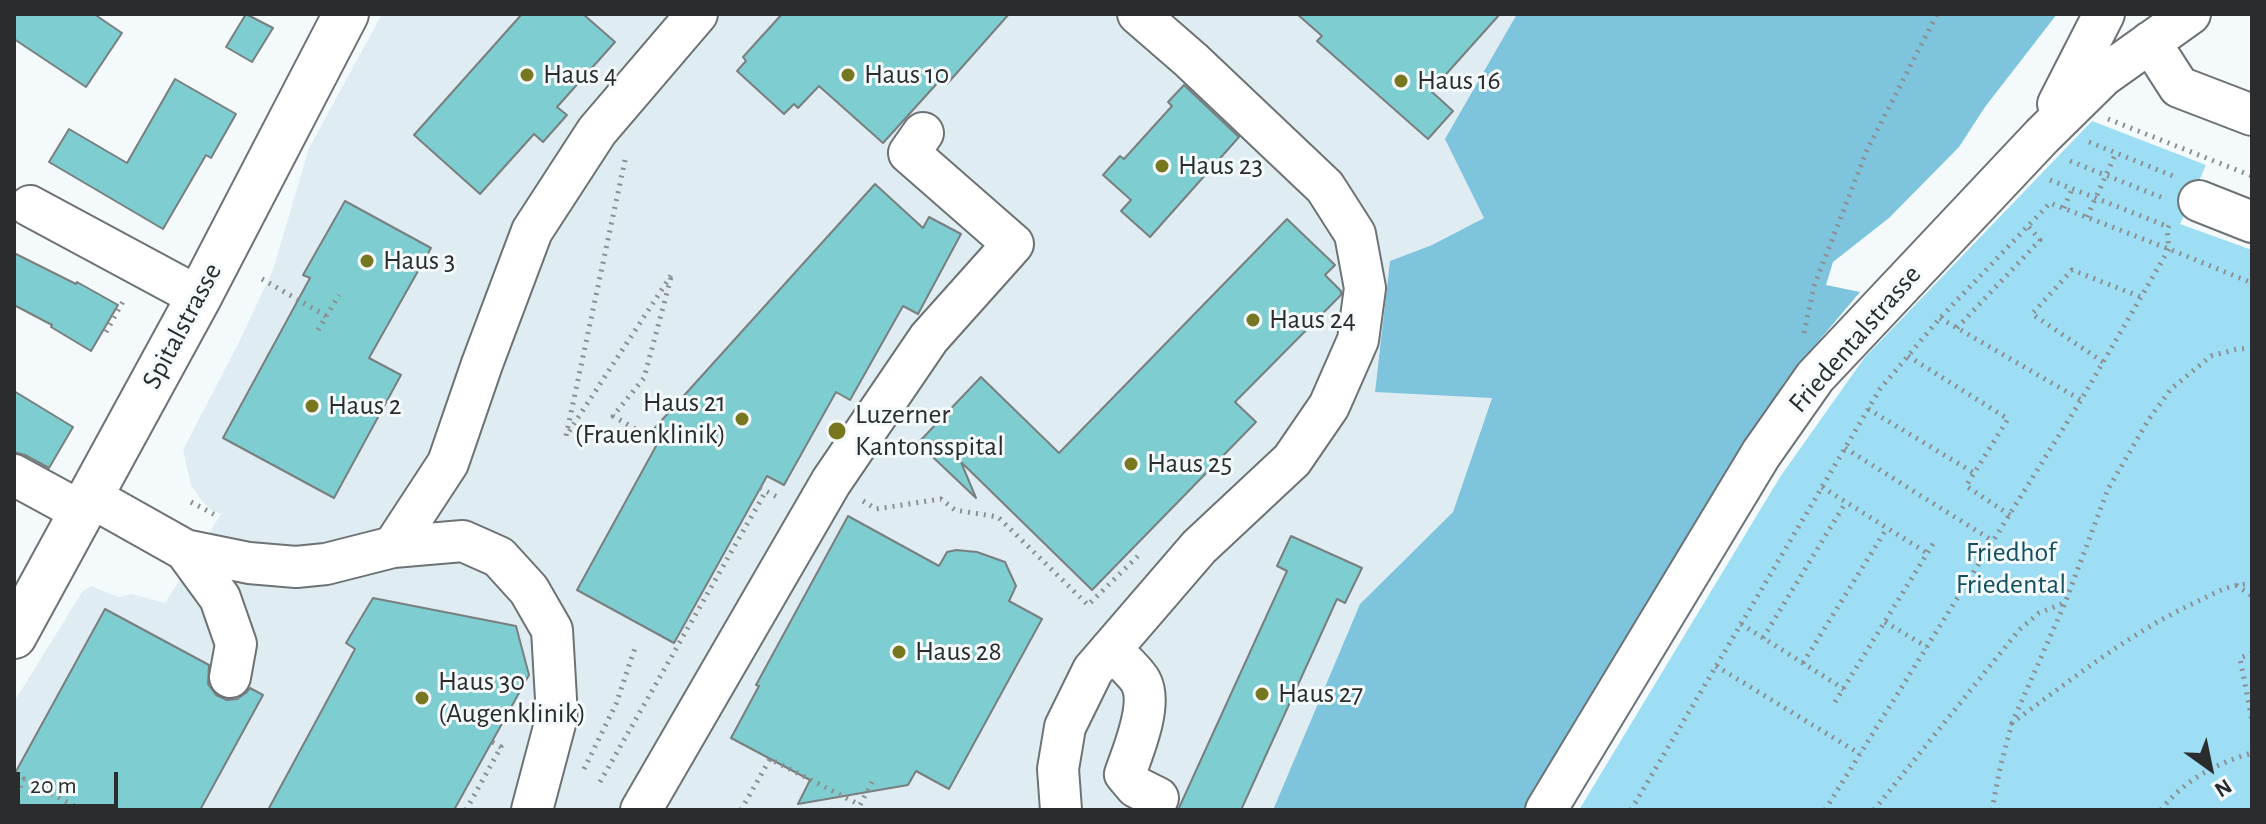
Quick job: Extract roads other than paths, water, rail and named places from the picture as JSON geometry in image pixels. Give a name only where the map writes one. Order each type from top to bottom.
[{"type":"main road","name":"Spitalstrasse","points":[[14,636],[89,505],[346,14]]},
{"type":"street","points":[[393,547],[448,463],[532,231],[597,131],[697,14]]},
{"type":"street","points":[[1061,810],[1058,769],[1065,727],[1093,670],[1199,547],[1292,460],[1329,406],[1358,340],[1365,288],[1355,234],[1325,187],[1138,14]]},
{"type":"street","points":[[2056,148],[2104,14]]},
{"type":"street","name":"Friedentalstrasse","points":[[1546,810],[1761,454],[1815,377],[2056,148],[2103,76],[2190,14]]},
{"type":"street","points":[[2150,42],[2179,87],[2252,115]]},
{"type":"street","points":[[641,810],[831,482],[929,338],[1013,244],[909,153],[923,133]]},
{"type":"street","points":[[2179,198],[2252,222]]},
{"type":"street","points":[[30,206],[199,297]]},
{"type":"street","points":[[14,475],[89,505],[185,550],[249,563],[296,567],[326,564],[393,547],[463,541],[499,557],[529,590],[552,630],[557,716],[532,810]]},
{"type":"street","points":[[185,550],[220,598],[236,644],[230,677]]},
{"type":"street","points":[[1111,649],[1141,682],[1144,700],[1140,731],[1125,774],[1136,787],[1158,798]]},
{"type":"place","name":"Haus 4","points":[[527,75]]},
{"type":"place","name":"Haus 10","points":[[848,75]]},
{"type":"place","name":"Haus 16","points":[[1401,81]]},
{"type":"place","name":"Haus 23","points":[[1162,166]]},
{"type":"place","name":"Haus 3","points":[[367,261]]},
{"type":"place","name":"Haus 24","points":[[1253,320]]},
{"type":"place","name":"Haus 2","points":[[312,406]]},
{"type":"place","name":"Haus 21 (Frauenklinik)","points":[[742,419]]},
{"type":"place","name":"Luzerner Kantonsspital","points":[[837,431]]},
{"type":"place","name":"Haus 25","points":[[1131,464]]},
{"type":"place","name":"Haus 28","points":[[899,652]]},
{"type":"place","name":"Haus 27","points":[[1262,694]]},
{"type":"place","name":"Haus 30 (Augenklinik)","points":[[422,698]]},
{"type":"park label","name":"Friedhof Friedental","points":[[2011,569]]}]
